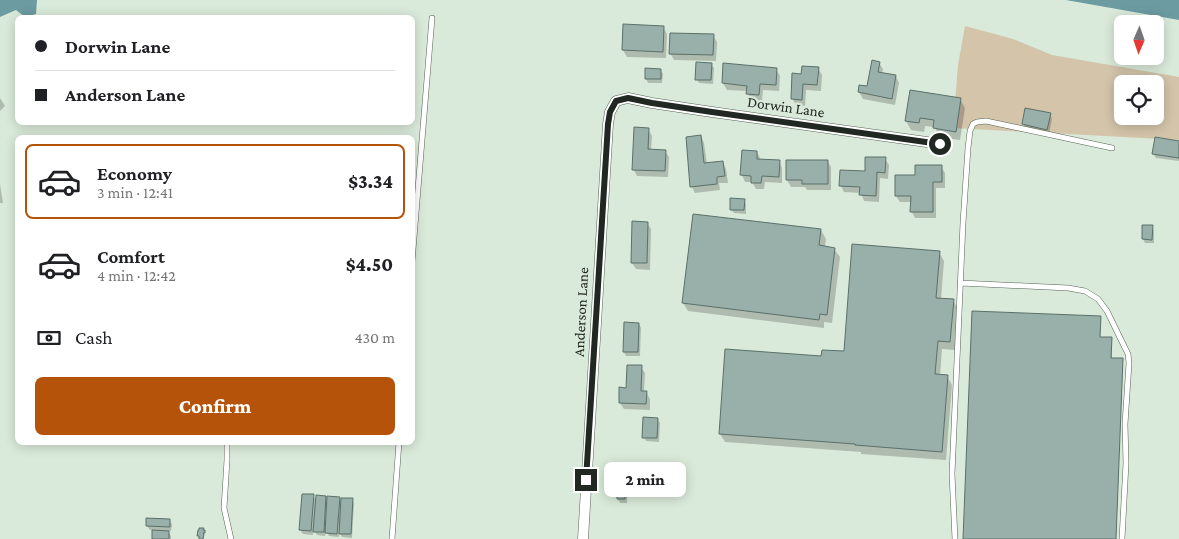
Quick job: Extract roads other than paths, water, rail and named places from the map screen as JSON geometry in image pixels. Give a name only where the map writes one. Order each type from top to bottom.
[{"type":"street","name":"Dorwin Lane","points":[[628,98],[712,112],[940,144]]},
{"type":"street","name":"Anderson Lane","points":[[583,539],[608,124],[610,112],[616,101],[628,98]]},
{"type":"lane","points":[[415,225],[432,18]]},
{"type":"lane","points":[[955,539],[952,474],[960,283],[970,131],[973,124],[986,121],[1112,148]]},
{"type":"lane","points":[[960,283],[1068,288],[1085,291],[1098,300],[1107,311],[1128,354],[1129,363],[1125,424],[1126,463],[1122,539]]},
{"type":"lane","points":[[227,445],[224,508],[229,538]]},
{"type":"lane","points":[[392,539],[399,445]]},
{"type":"water","points":[[0,0],[37,0],[36,14],[22,15],[16,10],[0,17]]},
{"type":"water","points":[[1066,0],[1179,0],[1179,20],[1164,17],[1164,15],[1151,15]]}]
